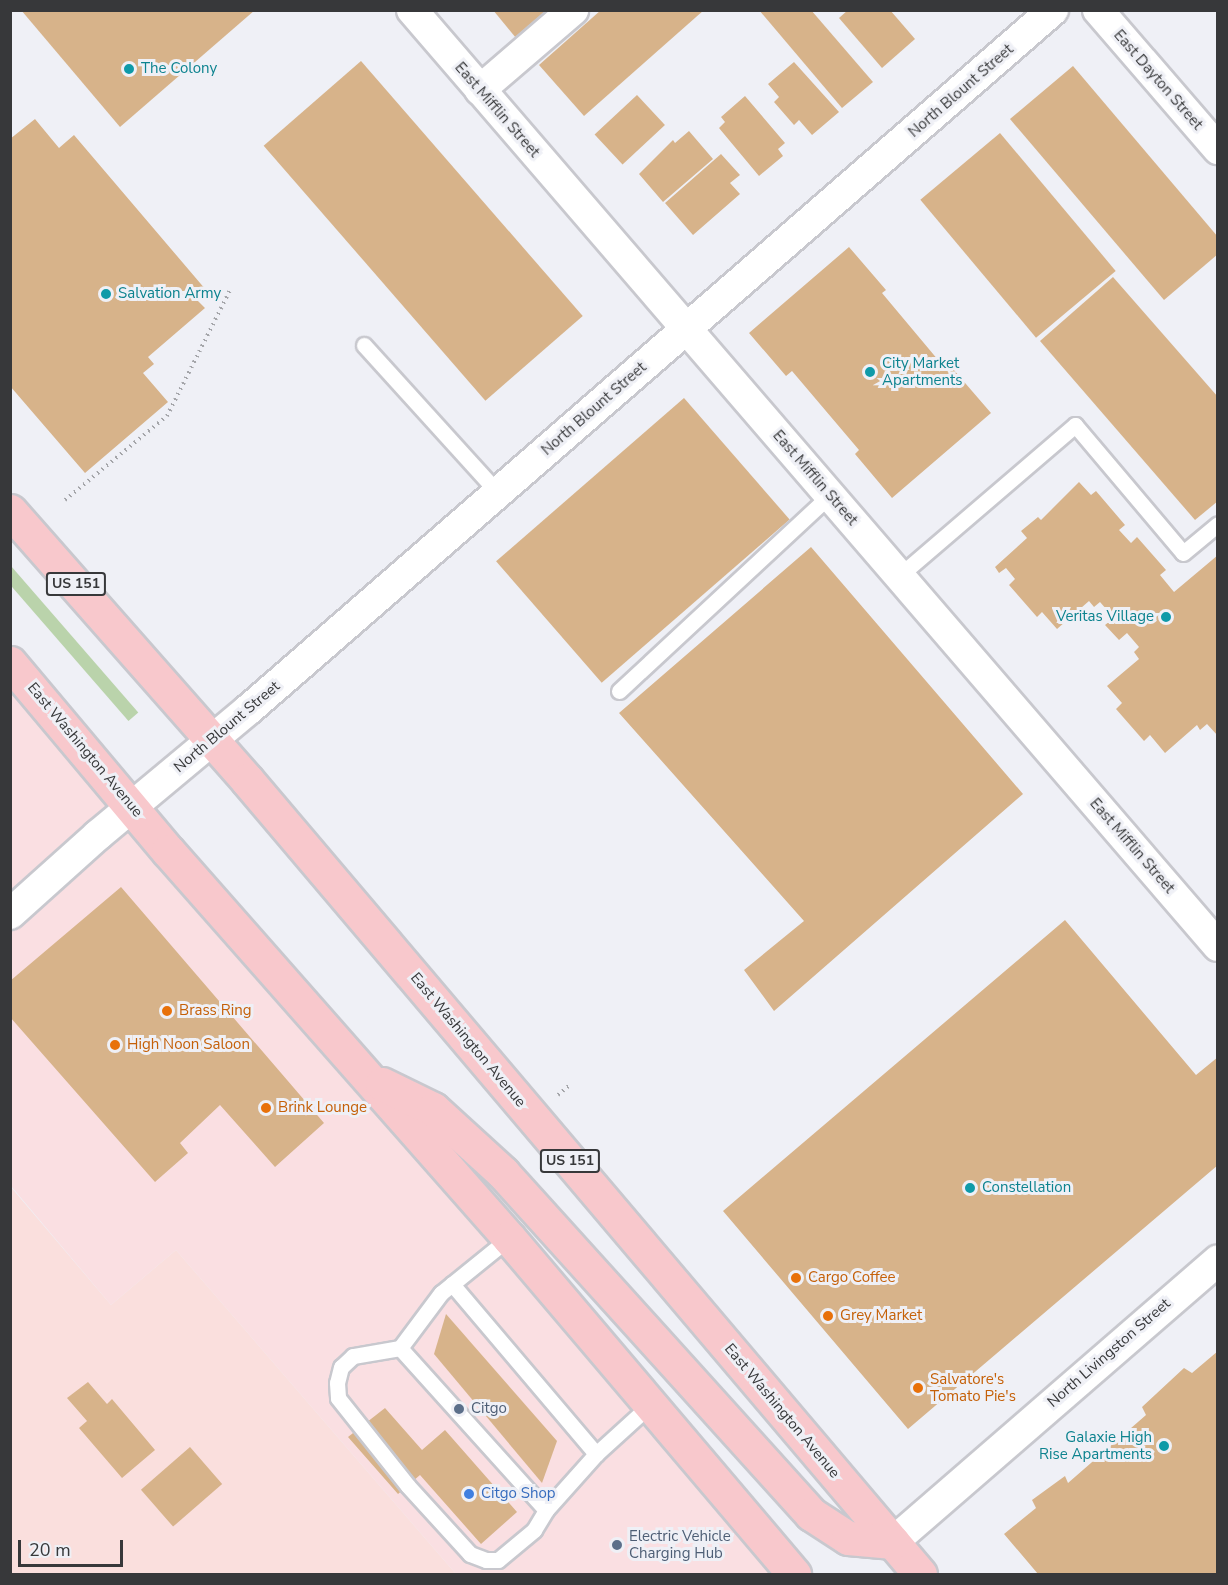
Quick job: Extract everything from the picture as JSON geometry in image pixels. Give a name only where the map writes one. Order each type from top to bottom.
[{"type":"main road","name":"East Washington Avenue","points":[[10,511],[213,740],[920,1575]]},
{"type":"main road","name":"East Washington Avenue","points":[[10,663],[133,806],[168,851],[509,1238],[794,1575]]},
{"type":"main road","points":[[367,1077],[433,1109],[503,1173],[811,1514],[848,1538],[893,1542]]},
{"type":"street","name":"East Mifflin Street","points":[[412,10],[1218,945]]},
{"type":"street","points":[[480,90],[573,10]]},
{"type":"street","name":"North Blount Street","points":[[10,914],[1053,10]]},
{"type":"street","name":"East Dayton Street","points":[[1098,10],[1218,149]]},
{"type":"street","name":"North Livingston Street","points":[[893,1542],[1218,1260]]},
{"type":"lane","points":[[364,345],[498,493]]},
{"type":"lane","points":[[899,576],[1075,425],[1183,553],[1218,524]]},
{"type":"lane","points":[[619,692],[830,495]]},
{"type":"lane","points":[[509,1238],[441,1293],[400,1348],[353,1356],[340,1368],[338,1398],[424,1503],[470,1554],[486,1560],[498,1560],[534,1530],[546,1510],[596,1454],[651,1404]]},
{"type":"lane","points":[[452,1284],[596,1454]]},
{"type":"lane","points":[[400,1348],[546,1510]]},
{"type":"path","points":[[65,500],[167,416],[230,290]]},
{"type":"shaded area","points":[[10,663],[794,1574],[456,1574],[176,1250],[111,1305],[11,1186]]},
{"type":"shaded area","points":[[10,1186],[111,1305],[176,1250],[456,1574],[11,1574]]},
{"type":"green space","points":[[11,566],[138,712],[128,721],[10,585]]},
{"type":"building","name":"The Colony","points":[[21,10],[255,10],[120,127]]},
{"type":"building","points":[[493,10],[554,10],[516,38]]},
{"type":"building","points":[[601,10],[704,10],[584,116],[539,65]]},
{"type":"building","points":[[759,10],[811,10],[873,82],[842,108]]},
{"type":"building","points":[[848,10],[890,10],[915,39],[882,68],[839,18]]},
{"type":"building","points":[[361,61],[583,316],[485,401],[264,146]]},
{"type":"building","points":[[794,62],[839,112],[812,135],[799,120],[794,125],[774,102],[779,97],[768,84]]},
{"type":"building","points":[[1073,66],[1218,237],[1218,254],[1164,300],[1010,119]]},
{"type":"building","points":[[637,95],[665,125],[623,165],[595,135]]},
{"type":"building","points":[[745,96],[785,143],[778,149],[783,156],[759,176],[719,128],[725,122],[721,117]]},
{"type":"building","name":"Salvation Army","points":[[35,119],[59,148],[74,135],[206,290],[196,299],[205,308],[148,357],[154,364],[143,373],[168,402],[85,473],[10,386],[10,139]]},
{"type":"building","points":[[689,131],[713,159],[663,202],[639,174],[673,140],[675,143]]},
{"type":"building","points":[[1000,133],[1116,271],[1036,338],[920,200]]},
{"type":"building","points":[[721,154],[740,175],[730,183],[740,194],[693,235],[665,203]]},
{"type":"building","name":"City Market Apartments","points":[[849,247],[886,290],[882,293],[949,373],[953,369],[991,413],[892,498],[855,454],[859,450],[792,371],[786,376],[749,333]]},
{"type":"building","points":[[1113,277],[1218,397],[1218,501],[1195,520],[1040,341]]},
{"type":"building","points":[[684,398],[790,520],[602,683],[496,561]]},
{"type":"building","name":"Veritas Village","points":[[1079,482],[1091,495],[1096,491],[1125,525],[1119,530],[1131,543],[1137,537],[1166,570],[1160,575],[1174,592],[1218,555],[1218,736],[1207,724],[1200,730],[1197,725],[1165,753],[1150,735],[1144,741],[1116,709],[1122,703],[1107,686],[1139,659],[1134,652],[1139,647],[1127,633],[1119,640],[1105,625],[1114,618],[1100,602],[1094,607],[1089,601],[1057,629],[1042,612],[1037,617],[1009,585],[1015,579],[1006,568],[999,573],[995,567],[1027,538],[1021,531],[1038,517],[1041,520]]},
{"type":"building","points":[[811,547],[1023,794],[774,1011],[744,970],[804,921],[619,713]]},
{"type":"building","points":[[121,887],[324,1123],[275,1167],[220,1105],[180,1143],[188,1153],[155,1182],[10,1017],[10,981]]},
{"type":"building","name":"Constellation","points":[[1065,920],[1196,1075],[1218,1057],[1218,1165],[908,1429],[723,1211]]},
{"type":"building","points":[[446,1314],[557,1441],[542,1483],[434,1354]]},
{"type":"building","name":"Galaxie High Rise Apartments","points":[[1218,1351],[1218,1574],[1038,1574],[1004,1534],[1036,1508],[1032,1500],[1065,1476],[1068,1483],[1146,1415],[1142,1407],[1184,1368],[1192,1373]]},
{"type":"building","points":[[88,1382],[107,1404],[112,1399],[155,1450],[122,1478],[79,1428],[87,1421],[67,1398]]},
{"type":"building","name":"Citgo Shop","points":[[385,1408],[422,1450],[445,1430],[517,1512],[481,1544],[420,1475],[398,1494],[348,1437]]},
{"type":"building","points":[[190,1447],[222,1484],[173,1527],[141,1490]]},
{"type":"place","name":"The Colony","points":[[129,69]]},
{"type":"place","name":"Salvation Army","points":[[106,294]]},
{"type":"place","name":"City Market Apartments","points":[[870,372]]},
{"type":"place","name":"Veritas Village","points":[[1166,617]]},
{"type":"place","name":"Brass Ring","points":[[167,1011]]},
{"type":"place","name":"High Noon Saloon","points":[[115,1045]]},
{"type":"place","name":"Brink Lounge","points":[[266,1108]]},
{"type":"place","name":"Constellation","points":[[970,1188]]},
{"type":"place","name":"Cargo Coffee","points":[[796,1278]]},
{"type":"place","name":"Grey Market","points":[[828,1316]]},
{"type":"place","name":"Salvatore's Tomato Pie's","points":[[918,1388]]},
{"type":"place","name":"Citgo","points":[[459,1409]]},
{"type":"place","name":"Galaxie High Rise Apartments","points":[[1164,1446]]},
{"type":"place","name":"Citgo Shop","points":[[469,1494]]},
{"type":"place","name":"Electric Vehicle Charging Hub","points":[[617,1545]]}]
